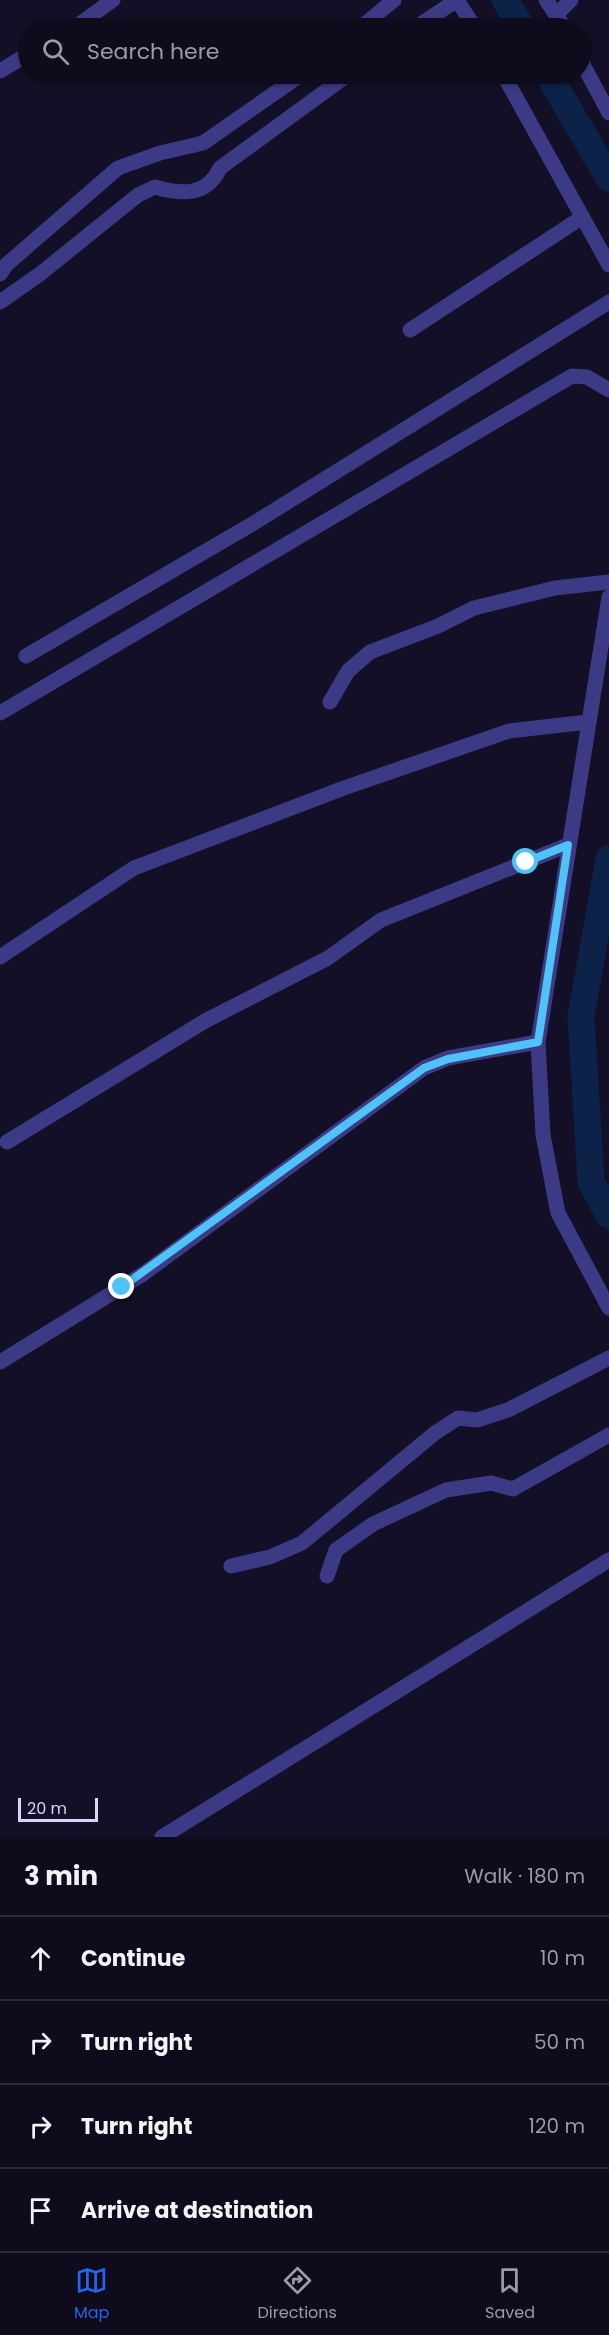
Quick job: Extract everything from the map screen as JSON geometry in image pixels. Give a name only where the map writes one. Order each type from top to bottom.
[{"type":"street","points":[[88,18],[113,0]]},
{"type":"street","points":[[372,18],[394,0]]},
{"type":"street","points":[[430,18],[457,0],[469,18]]},
{"type":"street","points":[[546,0],[559,18]]},
{"type":"street","points":[[557,14],[571,0]]},
{"type":"street","points":[[0,71],[18,60]]},
{"type":"street","points":[[591,79],[609,113]]},
{"type":"street","points":[[0,274],[6,265],[118,168],[160,153],[203,143],[288,84]]},
{"type":"street","points":[[0,302],[40,274],[138,195],[155,187],[169,191],[202,189],[213,182],[220,168],[335,84]]},
{"type":"street","points":[[508,84],[609,265]]},
{"type":"street","points":[[410,330],[581,218]]},
{"type":"street","points":[[26,656],[255,523],[609,302]]},
{"type":"street","points":[[0,713],[572,376],[587,377],[609,390]]},
{"type":"street","points":[[330,702],[348,671],[370,652],[438,626],[474,608],[555,588],[609,582]]},
{"type":"street","points":[[609,597],[538,1042],[543,1135],[558,1213],[609,1308]]},
{"type":"street","points":[[0,957],[134,868],[344,788],[509,731],[588,722]]},
{"type":"street","points":[[7,1142],[205,1021],[328,958],[381,920],[568,845]]},
{"type":"street","points":[[0,1362],[143,1274],[424,1068],[448,1059],[538,1042]]},
{"type":"street","points":[[231,1566],[270,1557],[302,1543],[435,1433],[458,1418],[477,1420],[508,1410],[609,1358]]},
{"type":"street","points":[[327,1576],[336,1550],[373,1524],[446,1490],[491,1483],[513,1489],[609,1436]]},
{"type":"street","points":[[162,1837],[609,1560]]},
{"type":"waterway","points":[[505,0],[516,18]]},
{"type":"waterway","points":[[554,84],[609,178]]},
{"type":"waterway","points":[[609,859],[581,1016],[591,1182],[609,1215]]},
{"type":"route","points":[[122,1287],[143,1274],[424,1068],[466,1054],[538,1042],[568,845],[526,862]]}]
